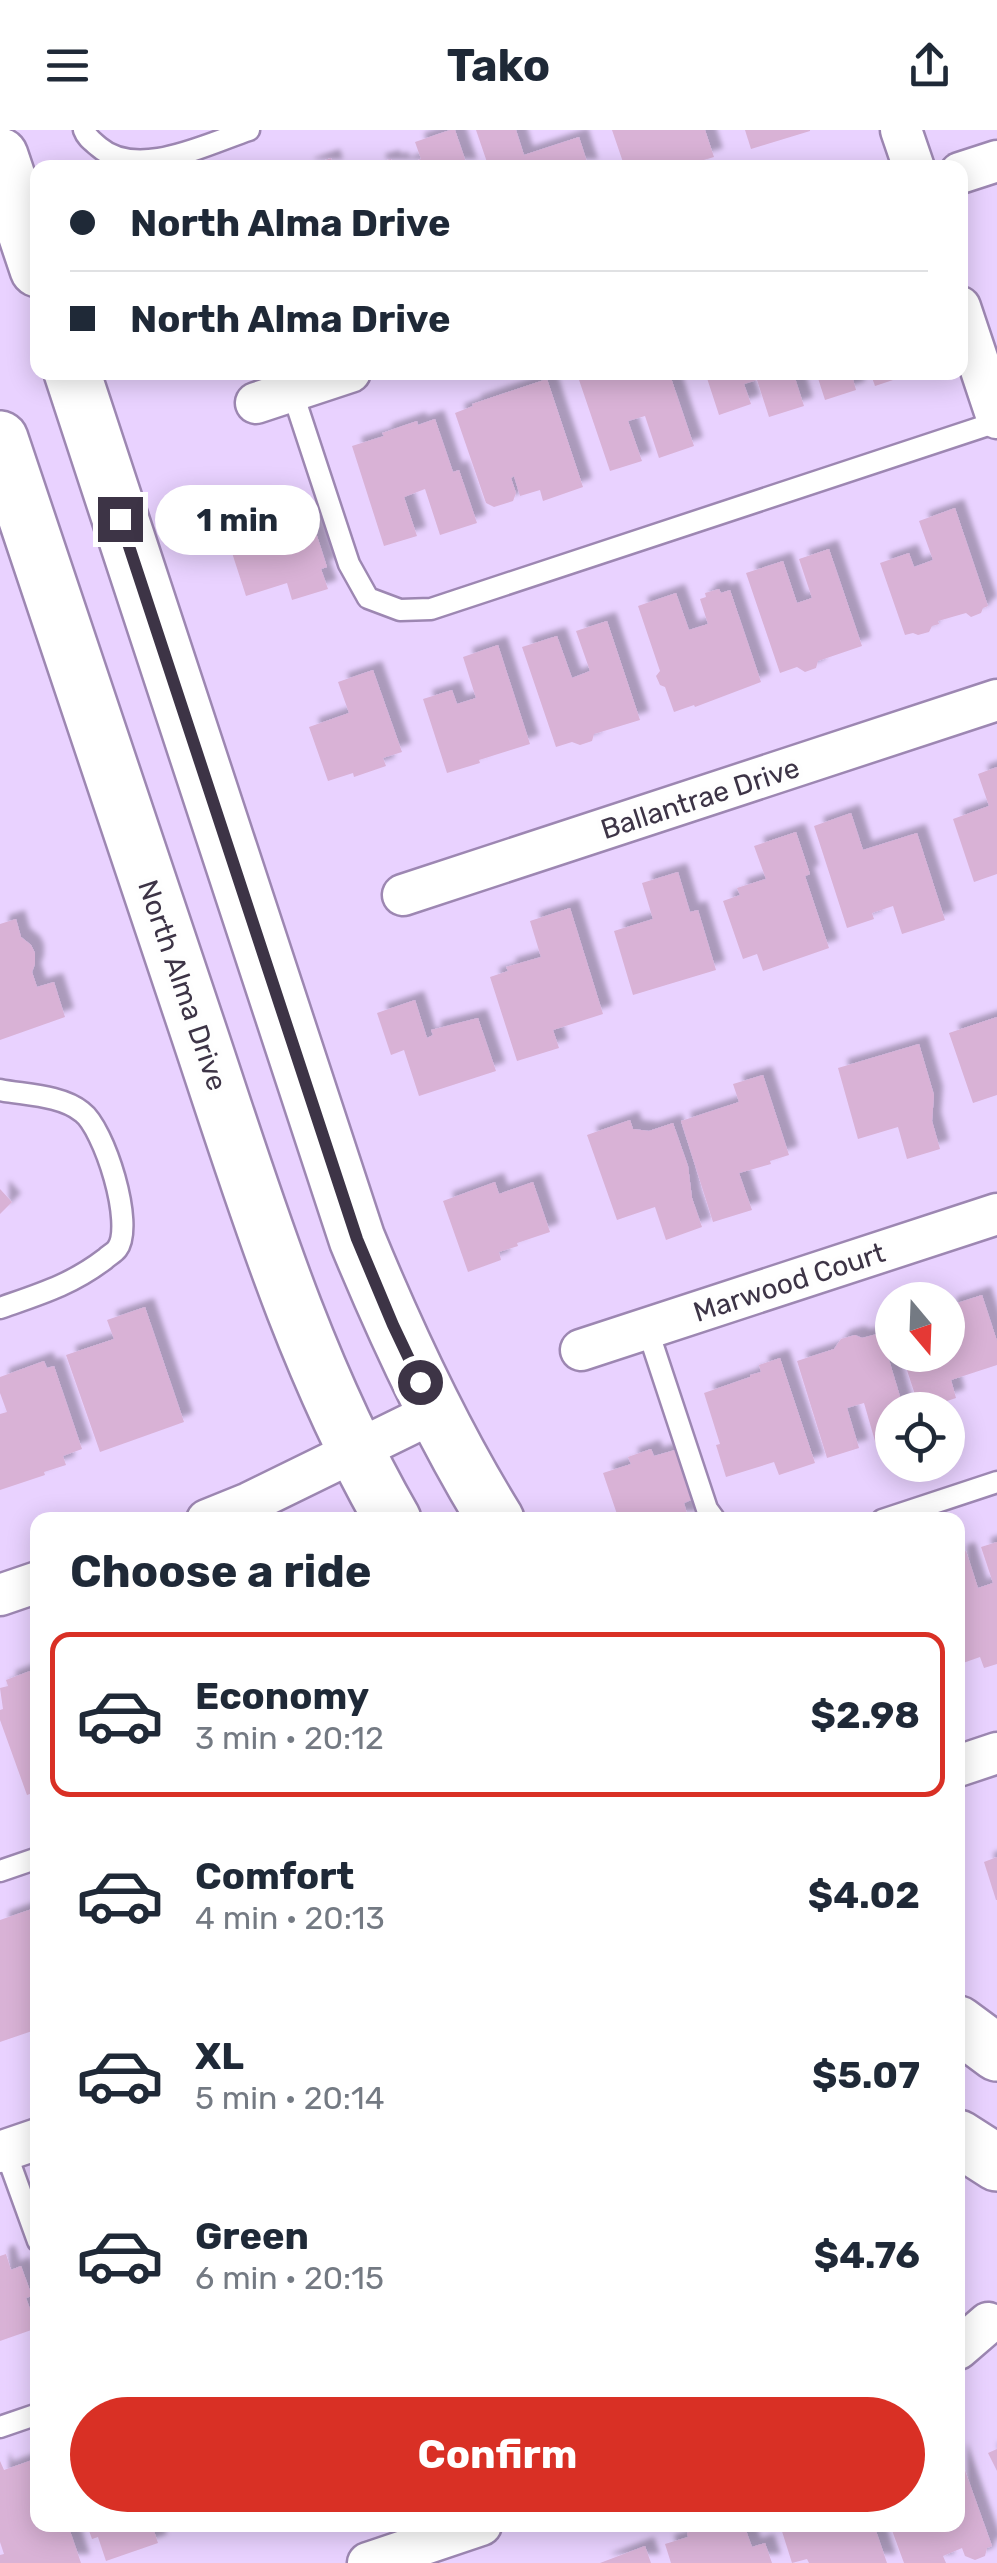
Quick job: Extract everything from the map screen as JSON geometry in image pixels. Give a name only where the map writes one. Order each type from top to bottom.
[{"type":"main road","points":[[0,156],[30,245]]},
{"type":"main road","points":[[75,380],[357,1239],[435,1412],[491,1512]]},
{"type":"main road","name":"North Alma Drive","points":[[0,440],[303,1334],[389,1512]]},
{"type":"main road","points":[[965,2029],[997,2053]]},
{"type":"main road","points":[[965,2142],[997,2163]]},
{"type":"street","points":[[901,130],[911,160]]},
{"type":"street","points":[[968,170],[997,161]]},
{"type":"street","points":[[968,331],[997,420]]},
{"type":"street","points":[[274,397],[326,380]]},
{"type":"street","name":"Ballantrae Drive","points":[[402,895],[997,700]]},
{"type":"street","name":"Marwood Court","points":[[581,1350],[997,1214]]},
{"type":"street","points":[[227,1512],[435,1412]]},
{"type":"street","points":[[0,1595],[30,1585]]},
{"type":"street","points":[[965,1764],[997,1753]]},
{"type":"street","points":[[368,2563],[459,2532]]},
{"type":"lane","points":[[84,130],[107,154],[128,160]]},
{"type":"lane","points":[[158,160],[249,130]]},
{"type":"lane","points":[[274,397],[368,598],[400,610],[431,609],[997,420]]},
{"type":"lane","points":[[0,1090],[54,1100],[81,1110],[96,1127],[122,1200],[123,1233],[118,1249],[78,1278],[0,1308]]},
{"type":"lane","points":[[646,1328],[709,1512]]},
{"type":"lane","points":[[906,1512],[997,1482]]},
{"type":"lane","points":[[0,1872],[30,1861]]},
{"type":"lane","points":[[14,2147],[30,2210]]},
{"type":"lane","points":[[0,2427],[30,2417]]},
{"type":"building","points":[[455,130],[465,160],[418,160],[415,142]]},
{"type":"building","points":[[476,130],[516,130],[524,155],[579,137],[586,160],[486,160]]},
{"type":"building","points":[[612,130],[705,130],[714,157],[704,160],[622,160]]},
{"type":"building","points":[[745,130],[810,130],[810,131],[751,149]]},
{"type":"building","points":[[547,380],[583,487],[543,501],[540,490],[520,496],[514,476],[513,501],[494,507],[486,503],[455,413]]},
{"type":"building","points":[[579,380],[672,380],[694,446],[659,458],[645,416],[628,421],[642,461],[610,471]]},
{"type":"building","points":[[708,380],[757,380],[744,384],[751,404],[719,415]]},
{"type":"building","points":[[757,380],[796,380],[804,406],[769,417]]},
{"type":"building","points":[[819,380],[853,380],[856,390],[825,400]]},
{"type":"building","points":[[435,419],[453,472],[459,470],[477,523],[440,535],[425,489],[404,497],[417,536],[384,546],[352,446],[417,421],[418,425]]},
{"type":"building","points":[[295,505],[297,510],[310,514],[327,567],[321,569],[328,589],[292,600],[287,583],[246,596],[224,528]]},
{"type":"building","points":[[955,508],[988,606],[971,617],[966,613],[938,621],[929,632],[905,635],[880,563],[909,553],[914,567],[933,560],[919,521]]},
{"type":"building","points":[[829,549],[862,646],[818,661],[816,668],[805,672],[797,667],[780,673],[746,573],[783,561],[797,603],[812,598],[799,559]]},
{"type":"building","points":[[719,589],[721,593],[730,590],[761,682],[674,712],[665,687],[656,676],[660,671],[638,606],[676,593],[689,630],[708,624],[700,599]]},
{"type":"building","points":[[607,621],[640,720],[594,734],[592,741],[580,745],[572,742],[556,747],[522,647],[557,636],[572,678],[590,671],[576,631]]},
{"type":"building","points":[[498,645],[530,744],[447,773],[423,699],[452,690],[457,704],[476,698],[463,657]]},
{"type":"building","points":[[373,670],[402,752],[383,758],[386,766],[328,781],[309,727],[349,713],[338,682]]},
{"type":"building","points":[[997,767],[997,874],[974,882],[953,819],[989,806],[978,774]]},
{"type":"building","points":[[851,813],[863,850],[917,833],[945,920],[902,934],[893,906],[872,913],[874,919],[847,928],[814,826]]},
{"type":"building","points":[[796,832],[810,874],[805,876],[829,948],[763,971],[757,954],[743,959],[723,901],[740,895],[737,888],[766,879],[754,846]]},
{"type":"building","points":[[678,872],[690,912],[698,910],[716,970],[633,995],[614,931],[653,919],[642,883]]},
{"type":"building","points":[[570,908],[603,1014],[553,1030],[559,1048],[517,1061],[490,977],[508,971],[506,967],[541,957],[530,921]]},
{"type":"building","points":[[16,919],[21,937],[35,953],[32,972],[37,987],[54,982],[65,1017],[0,1040],[0,924]]},
{"type":"building","points":[[415,1000],[427,1038],[433,1035],[431,1030],[478,1018],[496,1071],[419,1096],[404,1050],[391,1055],[377,1013]]},
{"type":"building","points":[[997,1017],[997,1095],[973,1103],[949,1033]]},
{"type":"building","points":[[919,1044],[934,1095],[932,1121],[940,1149],[907,1159],[898,1127],[858,1139],[838,1068]]},
{"type":"building","points":[[763,1075],[789,1155],[739,1173],[752,1210],[713,1222],[681,1121],[739,1102],[733,1084]]},
{"type":"building","points":[[630,1120],[633,1129],[649,1131],[673,1123],[702,1227],[666,1240],[655,1207],[617,1220],[587,1135]]},
{"type":"building","points":[[495,1182],[499,1194],[533,1182],[550,1232],[517,1243],[518,1246],[499,1252],[501,1260],[468,1272],[443,1201]]},
{"type":"building","points":[[0,1189],[12,1202],[0,1214]]},
{"type":"building","points":[[982,1295],[997,1341],[997,1365],[951,1380],[954,1392],[914,1392],[908,1372],[965,1372],[965,1300]]},
{"type":"building","points":[[145,1307],[184,1422],[100,1452],[66,1355],[114,1339],[107,1320]]},
{"type":"building","points":[[855,1335],[862,1338],[875,1335],[875,1372],[893,1372],[899,1392],[875,1392],[875,1441],[864,1403],[847,1408],[859,1448],[827,1458],[797,1361],[834,1349],[841,1339]]},
{"type":"building","points":[[780,1358],[815,1463],[779,1475],[774,1462],[726,1477],[704,1393],[761,1372],[759,1365]]},
{"type":"building","points":[[44,1361],[47,1368],[54,1366],[82,1449],[63,1456],[66,1465],[0,1490],[0,1414],[7,1412],[0,1393],[0,1377]]},
{"type":"building","points":[[651,1449],[654,1456],[675,1450],[691,1500],[684,1503],[687,1512],[616,1512],[603,1473],[631,1464],[628,1457]]},
{"type":"building","points":[[997,1542],[997,1664],[984,1668],[980,1657],[965,1662],[965,1551],[978,1588],[993,1583],[981,1547]]},
{"type":"building","points":[[30,1671],[27,1795],[0,1720],[0,1688],[8,1686],[6,1680]]},
{"type":"building","points":[[997,1857],[997,1900],[996,1900],[984,1862]]},
{"type":"building","points":[[30,1910],[30,2032],[0,2042],[0,1920]]},
{"type":"building","points":[[6,2254],[11,2270],[21,2266],[30,2291],[26,2298],[30,2330],[0,2341],[0,2256]]},
{"type":"building","points":[[997,2449],[997,2471],[988,2453]]},
{"type":"building","points":[[0,2461],[4,2470],[30,2461],[30,2532],[70,2532],[81,2563],[0,2563],[0,2555],[4,2554],[0,2542]]},
{"type":"building","points":[[965,2471],[992,2546],[985,2556],[975,2560],[965,2556],[962,2548],[943,2556],[946,2563],[904,2563],[893,2532],[965,2532]]},
{"type":"building","points":[[90,2532],[154,2532],[158,2543],[106,2561],[98,2537],[92,2539]]},
{"type":"building","points":[[747,2532],[752,2547],[765,2543],[772,2563],[671,2563],[665,2544],[688,2537],[687,2533]]},
{"type":"building","points":[[782,2532],[876,2532],[887,2563],[809,2563],[807,2559],[792,2563]]},
{"type":"building","points":[[645,2546],[651,2563],[600,2563]]},
{"type":"route","points":[[120,519],[357,1239],[420,1382]]}]
